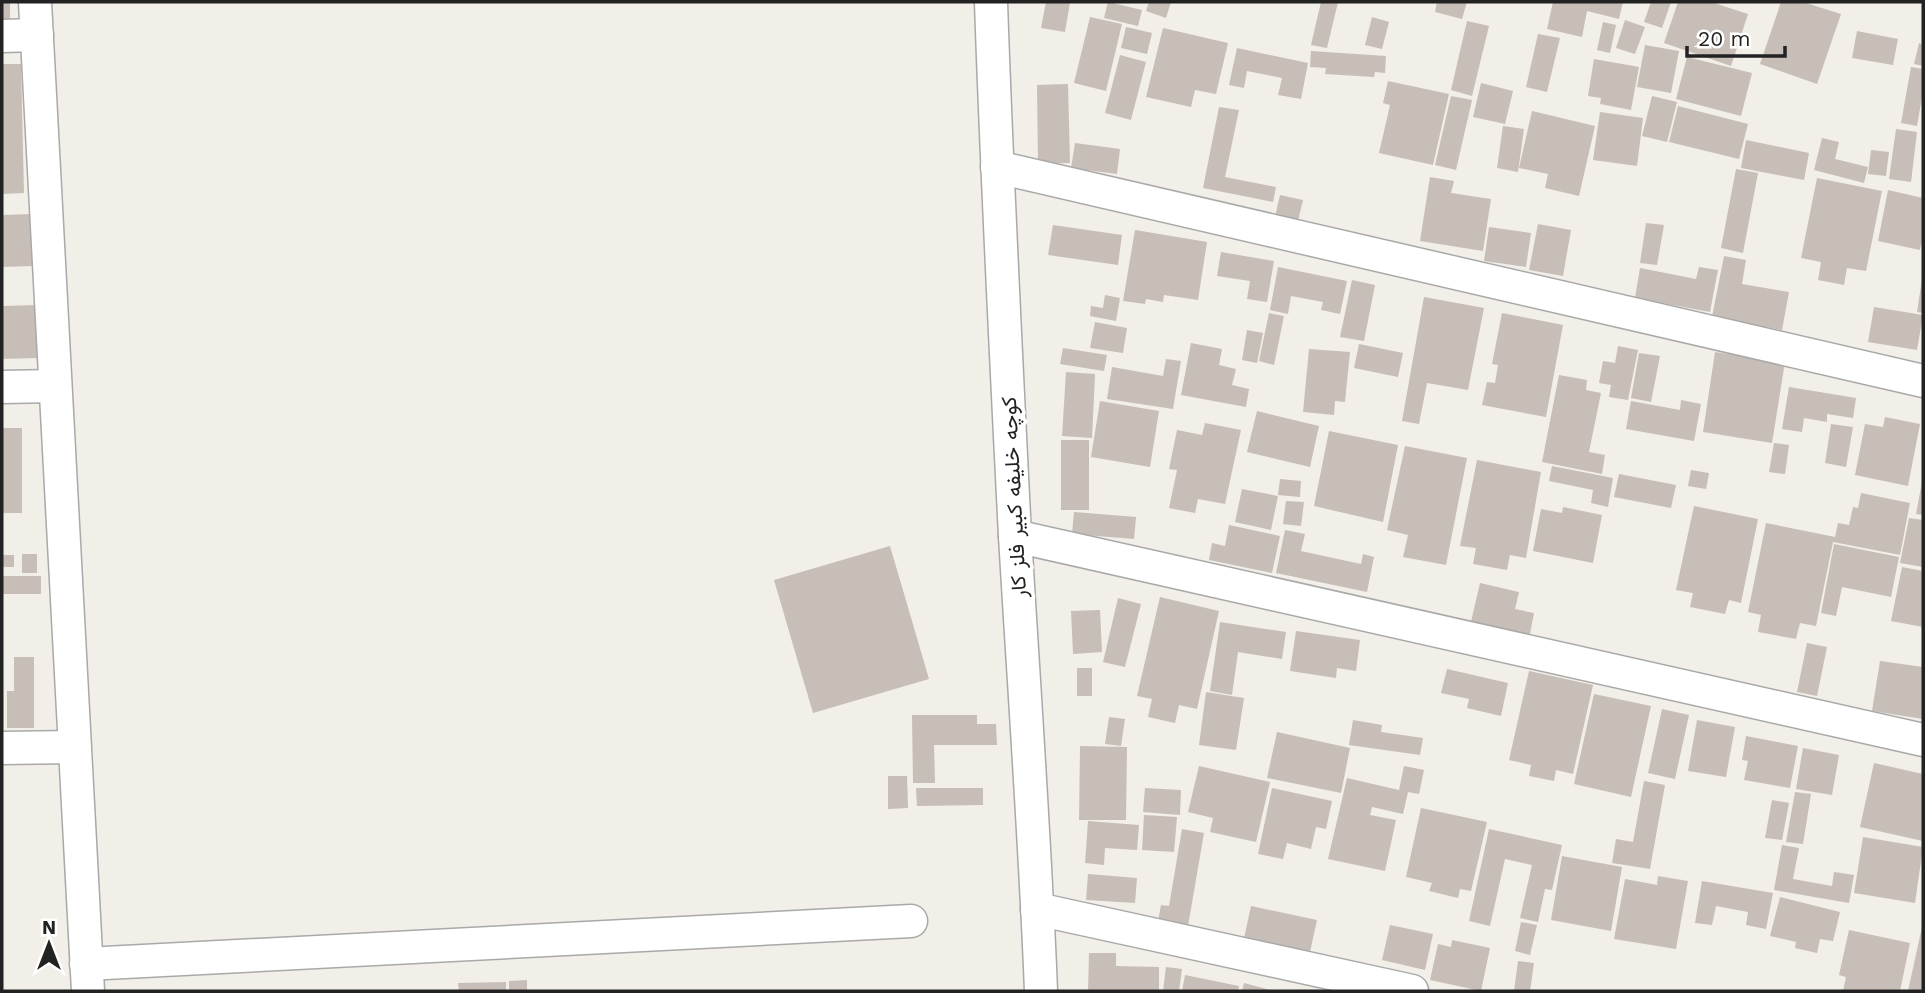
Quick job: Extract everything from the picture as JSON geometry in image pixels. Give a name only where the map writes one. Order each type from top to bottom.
[{"type":"street","points":[[35,2],[87,978],[911,921]]},
{"type":"street","name":"کوچه خلیفه کبیر فلز کار","points":[[990,2],[1015,536],[1041,991]]},
{"type":"street","points":[[2,36],[37,35]]},
{"type":"street","points":[[997,167],[1923,381]]},
{"type":"street","points":[[2,387],[55,386]]},
{"type":"street","points":[[1015,536],[1923,740]]},
{"type":"street","points":[[2,748],[75,747]]},
{"type":"street","points":[[1037,909],[1412,991]]},
{"type":"building","points":[[2,2],[10,2],[10,22],[2,22]]},
{"type":"building","points":[[1046,2],[1070,2],[1065,32],[1041,28]]},
{"type":"building","points":[[1108,2],[1142,10],[1138,26],[1104,18]]},
{"type":"building","points":[[1149,2],[1171,2],[1166,18],[1146,11]]},
{"type":"building","points":[[1321,2],[1338,2],[1327,48],[1311,45]]},
{"type":"building","points":[[1437,2],[1467,2],[1462,19],[1435,12]]},
{"type":"building","points":[[1553,2],[1623,2],[1619,19],[1587,11],[1582,37],[1547,29]]},
{"type":"building","points":[[1651,2],[1671,2],[1662,28],[1644,22]]},
{"type":"building","points":[[1678,2],[1711,2],[1748,14],[1731,66],[1664,43]]},
{"type":"building","points":[[1781,2],[1803,2],[1841,14],[1817,84],[1760,64]]},
{"type":"building","points":[[1090,17],[1122,24],[1106,91],[1074,83]]},
{"type":"building","points":[[1372,17],[1389,22],[1382,49],[1365,45]]},
{"type":"building","points":[[1625,20],[1645,27],[1635,54],[1616,48]]},
{"type":"building","points":[[1467,21],[1489,26],[1472,96],[1451,90]]},
{"type":"building","points":[[1603,22],[1616,25],[1610,53],[1597,50]]},
{"type":"building","points":[[1126,27],[1152,33],[1147,54],[1121,48]]},
{"type":"building","points":[[1163,28],[1228,43],[1216,94],[1195,90],[1191,107],[1146,97]]},
{"type":"building","points":[[1857,31],[1898,39],[1893,65],[1852,58]]},
{"type":"building","points":[[1538,34],[1560,38],[1547,92],[1526,87]]},
{"type":"building","points":[[1919,43],[1923,45],[1923,66],[1914,64]]},
{"type":"building","points":[[1645,45],[1679,51],[1671,93],[1637,87]]},
{"type":"building","points":[[1237,48],[1308,63],[1301,99],[1278,95],[1282,78],[1247,71],[1244,88],[1229,85]]},
{"type":"building","points":[[1311,51],[1386,56],[1385,73],[1375,72],[1374,77],[1325,74],[1326,68],[1310,67]]},
{"type":"building","points":[[1120,55],[1146,62],[1131,120],[1105,113]]},
{"type":"building","points":[[1687,57],[1752,73],[1741,116],[1676,99]]},
{"type":"building","points":[[1594,59],[1639,67],[1631,110],[1600,104],[1601,98],[1588,96]]},
{"type":"building","points":[[2,64],[21,64],[24,193],[2,194]]},
{"type":"building","points":[[1911,67],[1923,69],[1923,91],[1917,126],[1901,123]]},
{"type":"building","points":[[1388,81],[1449,94],[1433,165],[1379,153],[1390,105],[1383,103]]},
{"type":"building","points":[[1481,83],[1513,91],[1505,124],[1473,117]]},
{"type":"building","points":[[1068,84],[1070,163],[1038,164],[1037,85]]},
{"type":"building","points":[[1451,96],[1472,100],[1456,170],[1435,165]]},
{"type":"building","points":[[1652,96],[1677,102],[1667,142],[1642,136]]},
{"type":"building","points":[[1678,106],[1748,124],[1739,159],[1669,142]]},
{"type":"building","points":[[1219,107],[1239,110],[1225,177],[1276,187],[1273,202],[1203,188]]},
{"type":"building","points":[[1532,111],[1595,126],[1579,196],[1545,188],[1548,174],[1519,168]]},
{"type":"building","points":[[1600,112],[1643,118],[1637,166],[1593,160]]},
{"type":"building","points":[[1503,126],[1524,129],[1518,172],[1497,168]]},
{"type":"building","points":[[1896,129],[1917,132],[1911,182],[1889,179]]},
{"type":"building","points":[[1822,138],[1839,142],[1835,159],[1868,167],[1864,183],[1814,170]]},
{"type":"building","points":[[1746,140],[1809,153],[1804,180],[1741,168]]},
{"type":"building","points":[[1075,143],[1120,149],[1117,174],[1071,168]]},
{"type":"building","points":[[1871,150],[1889,152],[1886,176],[1868,174]]},
{"type":"building","points":[[1736,169],[1758,173],[1743,253],[1721,248]]},
{"type":"building","points":[[1430,177],[1454,181],[1451,193],[1491,199],[1483,251],[1420,241]]},
{"type":"building","points":[[1817,178],[1882,191],[1866,271],[1847,268],[1844,285],[1818,280],[1821,262],[1801,258]]},
{"type":"building","points":[[1888,190],[1923,198],[1923,244],[1920,250],[1878,241]]},
{"type":"building","points":[[1280,195],[1303,200],[1297,225],[1274,221]]},
{"type":"building","points":[[32,214],[33,266],[2,267],[2,215]]},
{"type":"building","points":[[1646,223],[1664,225],[1657,265],[1640,263]]},
{"type":"building","points":[[1538,224],[1571,230],[1563,276],[1529,270]]},
{"type":"building","points":[[1053,225],[1122,235],[1118,265],[1048,255]]},
{"type":"building","points":[[1489,227],[1531,233],[1526,267],[1484,261]]},
{"type":"building","points":[[1135,230],[1207,242],[1198,300],[1164,295],[1163,302],[1146,299],[1145,304],[1123,301]]},
{"type":"building","points":[[1221,252],[1274,261],[1267,302],[1247,299],[1250,281],[1217,276]]},
{"type":"building","points":[[1724,256],[1746,260],[1742,284],[1789,292],[1782,330],[1712,317]]},
{"type":"building","points":[[1278,267],[1347,281],[1340,314],[1321,310],[1323,302],[1291,296],[1288,314],[1270,310]]},
{"type":"building","points":[[1699,267],[1718,270],[1710,312],[1635,298],[1640,268],[1696,279]]},
{"type":"building","points":[[1923,279],[1923,313],[1917,312]]},
{"type":"building","points":[[1352,280],[1375,285],[1364,341],[1340,337]]},
{"type":"building","points":[[1105,295],[1120,298],[1116,321],[1090,316],[1091,306],[1103,308]]},
{"type":"building","points":[[1424,297],[1484,308],[1468,390],[1427,383],[1419,424],[1402,421]]},
{"type":"building","points":[[36,305],[37,358],[2,359],[2,306]]},
{"type":"building","points":[[1874,307],[1923,315],[1917,350],[1868,342]]},
{"type":"building","points":[[1269,313],[1284,316],[1274,365],[1259,361]]},
{"type":"building","points":[[1502,313],[1563,325],[1546,417],[1482,405],[1487,382],[1495,383],[1498,365],[1492,364]]},
{"type":"building","points":[[1095,322],[1127,328],[1123,353],[1090,348]]},
{"type":"building","points":[[1247,330],[1263,333],[1257,363],[1242,360]]},
{"type":"building","points":[[1191,343],[1222,349],[1219,365],[1236,369],[1232,385],[1249,389],[1246,407],[1181,395]]},
{"type":"building","points":[[1359,344],[1403,353],[1398,377],[1354,368]]},
{"type":"building","points":[[1618,346],[1638,350],[1628,400],[1609,397],[1611,385],[1599,383],[1603,361],[1615,363]]},
{"type":"building","points":[[1063,348],[1107,355],[1104,371],[1060,364]]},
{"type":"building","points":[[1309,349],[1350,352],[1345,402],[1335,401],[1334,415],[1303,412]]},
{"type":"building","points":[[1715,352],[1785,362],[1772,443],[1703,432]]},
{"type":"building","points":[[1639,353],[1660,356],[1651,402],[1631,398]]},
{"type":"building","points":[[1166,359],[1181,361],[1173,409],[1107,399],[1112,367],[1163,376]]},
{"type":"building","points":[[1066,372],[1095,374],[1092,438],[1062,436]]},
{"type":"building","points":[[1559,375],[1587,380],[1586,390],[1601,393],[1589,452],[1605,455],[1602,474],[1542,462]]},
{"type":"building","points":[[1789,387],[1856,398],[1853,418],[1827,414],[1827,422],[1804,418],[1802,432],[1782,429]]},
{"type":"building","points":[[1681,400],[1701,404],[1694,441],[1626,429],[1631,401],[1680,410]]},
{"type":"building","points":[[1100,401],[1159,411],[1150,467],[1091,457]]},
{"type":"building","points":[[1257,411],[1319,426],[1310,467],[1247,452]]},
{"type":"building","points":[[1885,417],[1920,424],[1908,486],[1855,475],[1865,424],[1883,427]]},
{"type":"building","points":[[1205,423],[1241,430],[1225,504],[1198,499],[1195,513],[1169,508],[1177,470],[1169,469],[1177,430],[1202,435]]},
{"type":"building","points":[[1831,424],[1853,427],[1846,467],[1825,463]]},
{"type":"building","points":[[2,428],[22,428],[22,513],[2,513]]},
{"type":"building","points":[[1329,431],[1398,445],[1383,522],[1314,506]]},
{"type":"building","points":[[1061,440],[1089,440],[1089,510],[1061,510]]},
{"type":"building","points":[[1774,443],[1789,445],[1785,474],[1769,472]]},
{"type":"building","points":[[1405,446],[1467,458],[1446,565],[1403,557],[1408,535],[1387,530]]},
{"type":"building","points":[[1477,460],[1541,472],[1526,558],[1510,555],[1507,570],[1473,564],[1476,548],[1460,546]]},
{"type":"building","points":[[1552,466],[1613,478],[1608,507],[1591,503],[1593,490],[1549,481]]},
{"type":"building","points":[[1691,470],[1709,473],[1706,489],[1688,486]]},
{"type":"building","points":[[1619,474],[1676,485],[1671,508],[1614,497]]},
{"type":"building","points":[[1280,479],[1301,481],[1300,497],[1278,495]]},
{"type":"building","points":[[1923,483],[1923,515],[1916,514]]},
{"type":"building","points":[[1242,489],[1278,496],[1271,530],[1235,522]]},
{"type":"building","points":[[1861,493],[1910,503],[1900,555],[1833,542],[1816,626],[1800,623],[1796,639],[1758,632],[1761,615],[1748,612],[1766,523],[1835,537],[1838,523],[1849,525],[1853,507],[1858,508]]},
{"type":"building","points":[[1286,501],[1304,502],[1301,526],[1283,524]]},
{"type":"building","points":[[1694,506],[1758,519],[1741,603],[1729,600],[1725,614],[1690,607],[1693,593],[1676,590]]},
{"type":"building","points":[[1563,507],[1602,515],[1593,563],[1533,551],[1541,509],[1562,513]]},
{"type":"building","points":[[1074,512],[1136,517],[1134,539],[1072,534]]},
{"type":"building","points":[[1909,518],[1923,520],[1923,567],[1900,563]]},
{"type":"building","points":[[1229,525],[1280,536],[1272,573],[1209,560],[1212,543],[1225,546]]},
{"type":"building","points":[[1285,530],[1305,534],[1301,551],[1361,564],[1363,554],[1374,557],[1367,592],[1276,573]]},
{"type":"building","points":[[1834,544],[1899,557],[1891,597],[1842,587],[1836,616],[1821,613]]},
{"type":"building","points":[[890,546],[929,679],[813,713],[774,580]]},
{"type":"building","points":[[22,554],[37,554],[37,573],[22,573]]},
{"type":"building","points":[[2,555],[14,555],[14,567],[2,567]]},
{"type":"building","points":[[1902,567],[1923,571],[1923,627],[1891,621]]},
{"type":"building","points":[[2,576],[41,576],[41,594],[2,594]]},
{"type":"building","points":[[1480,583],[1519,592],[1515,609],[1534,613],[1529,639],[1470,626]]},
{"type":"building","points":[[1160,597],[1219,611],[1197,709],[1179,705],[1175,723],[1148,717],[1152,699],[1137,696]]},
{"type":"building","points":[[1118,598],[1141,604],[1125,667],[1103,662]]},
{"type":"building","points":[[1100,610],[1102,652],[1073,654],[1071,611]]},
{"type":"building","points":[[1220,622],[1286,632],[1282,659],[1238,652],[1232,695],[1210,691]]},
{"type":"building","points":[[1296,631],[1360,640],[1356,671],[1337,668],[1336,678],[1290,671]]},
{"type":"building","points":[[1807,643],[1827,647],[1817,696],[1797,692]]},
{"type":"building","points":[[14,657],[34,657],[34,728],[7,728],[7,691],[14,691]]},
{"type":"building","points":[[1880,661],[1923,667],[1923,719],[1872,711]]},
{"type":"building","points":[[1077,668],[1092,668],[1092,696],[1077,696]]},
{"type":"building","points":[[1447,669],[1508,683],[1501,716],[1467,708],[1469,699],[1441,693]]},
{"type":"building","points":[[1529,671],[1593,685],[1573,774],[1556,770],[1554,781],[1529,776],[1531,765],[1509,760]]},
{"type":"building","points":[[1206,692],[1244,698],[1236,750],[1199,745]]},
{"type":"building","points":[[1594,694],[1651,706],[1631,797],[1574,784]]},
{"type":"building","points":[[1662,709],[1689,715],[1675,779],[1648,773]]},
{"type":"building","points":[[912,715],[977,715],[977,724],[996,724],[997,745],[934,745],[935,783],[913,783]]},
{"type":"building","points":[[1109,717],[1125,719],[1121,746],[1105,744]]},
{"type":"building","points":[[1353,720],[1382,725],[1381,732],[1423,738],[1420,755],[1349,745]]},
{"type":"building","points":[[1697,720],[1735,727],[1726,777],[1688,771]]},
{"type":"building","points":[[1277,732],[1350,748],[1341,793],[1267,778]]},
{"type":"building","points":[[1746,736],[1798,746],[1790,788],[1744,780],[1748,761],[1742,760]]},
{"type":"building","points":[[1080,746],[1127,747],[1126,820],[1079,820]]},
{"type":"building","points":[[1803,748],[1839,755],[1832,795],[1796,789]]},
{"type":"building","points":[[1874,763],[1923,774],[1923,841],[1860,827]]},
{"type":"building","points":[[1199,766],[1270,782],[1256,842],[1210,832],[1213,818],[1188,812]]},
{"type":"building","points":[[1404,766],[1424,770],[1419,794],[1408,792],[1403,814],[1372,807],[1370,815],[1396,820],[1385,871],[1328,859],[1347,778],[1399,790]]},
{"type":"building","points":[[888,776],[907,776],[908,808],[888,809]]},
{"type":"building","points":[[1644,781],[1665,785],[1650,869],[1612,863],[1616,839],[1633,842]]},
{"type":"building","points":[[916,788],[983,788],[983,805],[917,806]]},
{"type":"building","points":[[1145,788],[1181,790],[1180,815],[1143,812]]},
{"type":"building","points":[[1272,788],[1332,801],[1326,829],[1316,827],[1311,849],[1287,843],[1283,859],[1258,854]]},
{"type":"building","points":[[1795,792],[1811,794],[1803,844],[1786,842]]},
{"type":"building","points":[[1772,800],[1789,803],[1782,840],[1765,838]]},
{"type":"building","points":[[1421,808],[1487,822],[1471,891],[1460,889],[1458,898],[1429,891],[1432,883],[1406,877]]},
{"type":"building","points":[[1144,815],[1177,817],[1174,852],[1142,850]]},
{"type":"building","points":[[1088,821],[1139,825],[1137,850],[1105,848],[1104,865],[1085,863]]},
{"type":"building","points":[[1182,829],[1204,833],[1188,926],[1158,921],[1161,905],[1169,906]]},
{"type":"building","points":[[1489,829],[1562,845],[1552,890],[1545,889],[1538,922],[1520,918],[1532,865],[1505,859],[1490,926],[1469,921]]},
{"type":"building","points":[[1863,837],[1923,847],[1915,903],[1854,893]]},
{"type":"building","points":[[1782,845],[1799,848],[1793,879],[1832,886],[1834,872],[1854,875],[1849,903],[1774,890]]},
{"type":"building","points":[[1562,856],[1622,867],[1611,931],[1551,920]]},
{"type":"building","points":[[1088,874],[1137,878],[1135,903],[1086,900]]},
{"type":"building","points":[[1658,876],[1688,881],[1676,949],[1614,939],[1625,879],[1657,885]]},
{"type":"building","points":[[1702,881],[1773,893],[1766,929],[1746,925],[1748,912],[1716,906],[1712,925],[1695,923]]},
{"type":"building","points":[[1780,897],[1840,912],[1833,941],[1820,939],[1817,953],[1795,948],[1796,942],[1770,936]]},
{"type":"building","points":[[1251,906],[1317,920],[1310,952],[1244,938]]},
{"type":"building","points":[[1521,922],[1537,925],[1530,955],[1515,951]]},
{"type":"building","points":[[1390,925],[1433,934],[1425,970],[1382,960]]},
{"type":"building","points":[[1922,927],[1923,991],[1908,991]]},
{"type":"building","points":[[1849,930],[1910,943],[1900,991],[1843,991],[1846,977],[1839,975]]},
{"type":"building","points":[[1452,940],[1490,948],[1481,991],[1430,980],[1438,944],[1451,947]]},
{"type":"building","points":[[1089,953],[1116,953],[1116,966],[1159,967],[1159,991],[1088,991]]},
{"type":"building","points":[[1518,961],[1534,963],[1530,991],[1514,991]]},
{"type":"building","points":[[1166,967],[1182,969],[1179,991],[1163,991]]},
{"type":"building","points":[[1185,975],[1239,986],[1238,991],[1182,991]]},
{"type":"building","points":[[527,980],[527,991],[509,991],[509,981]]},
{"type":"building","points":[[506,982],[506,991],[459,991],[458,983]]},
{"type":"building","points":[[1244,983],[1270,990],[1270,991],[1242,991]]}]
